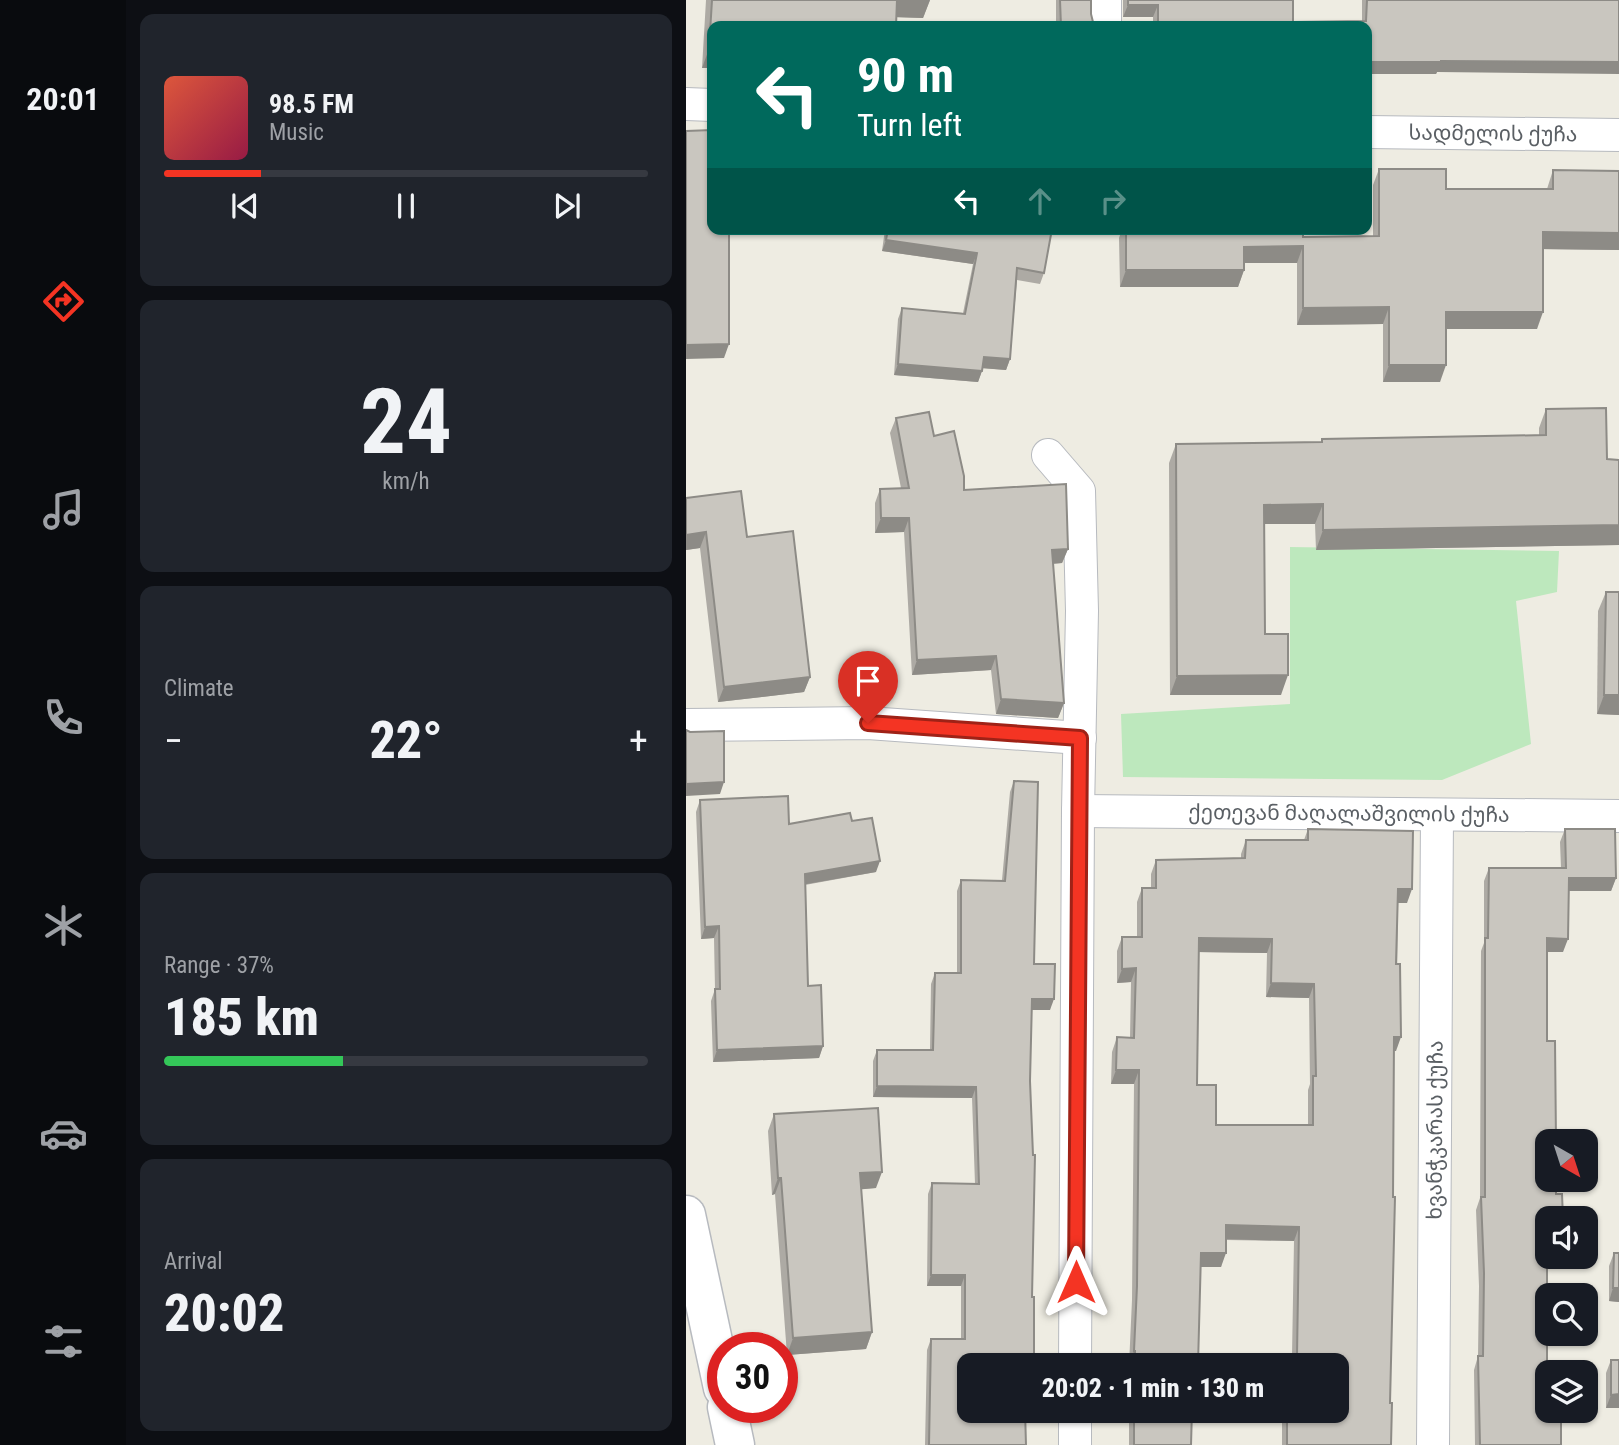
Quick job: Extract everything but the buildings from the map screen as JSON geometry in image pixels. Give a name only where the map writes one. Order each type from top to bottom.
[{"type":"street","points":[[1105,0],[1105,21]]},
{"type":"street","points":[[686,104],[707,105]]},
{"type":"street","name":"სადმელის ქუჩა","points":[[1372,132],[1619,135]]},
{"type":"street","points":[[1048,455],[1079,491],[1082,611],[1078,811],[1075,1353]]},
{"type":"street","points":[[686,725],[868,723],[1080,738]]},
{"type":"street","name":"ქეთევან მაღალაშვილის ქუჩა","points":[[1078,811],[1619,817]]},
{"type":"street","name":"ხვანჭკარას ქუჩა","points":[[1433,1445],[1437,815]]},
{"type":"street","points":[[686,1215],[711,1332]]},
{"type":"street","points":[[730,1423],[735,1445]]},
{"type":"street","points":[[1075,1423],[1075,1445]]},
{"type":"green space","points":[[1290,547],[1559,551],[1557,592],[1516,601],[1531,744],[1442,780],[1123,777],[1121,714],[1290,704]]},
{"type":"route","points":[[868,723],[1080,738],[1076,1282]]}]
